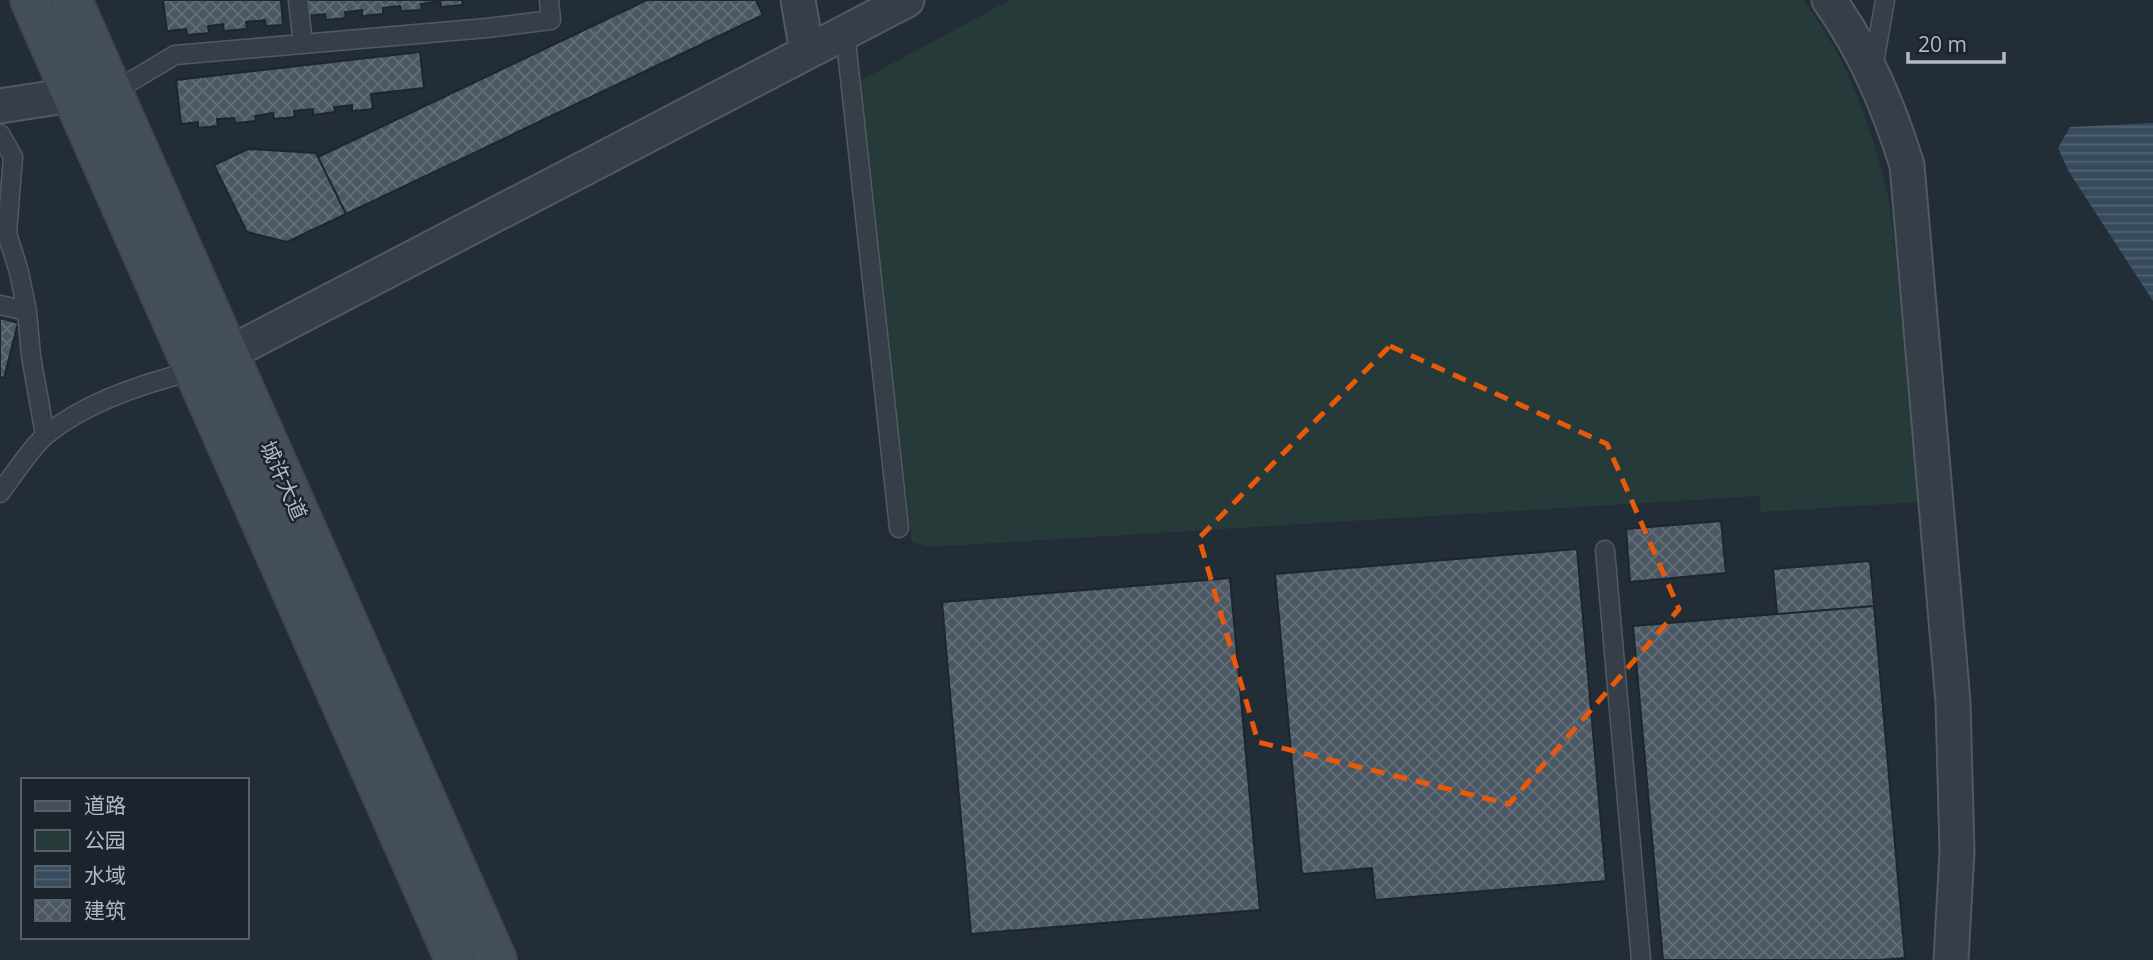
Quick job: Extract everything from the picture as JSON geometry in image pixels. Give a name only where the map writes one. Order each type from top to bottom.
[{"type":"main road","name":"城许大道","points":[[30,0],[454,960]]},
{"type":"main road","name":"城许大道","points":[[72,0],[497,960]]},
{"type":"street","points":[[798,0],[807,52]]},
{"type":"street","points":[[228,354],[907,0]]},
{"type":"street","points":[[1829,0],[1872,71],[1889,107],[1907,165],[1953,702],[1956,852],[1951,960]]},
{"type":"street","points":[[0,106],[72,95]]},
{"type":"lane","points":[[298,0],[303,44]]},
{"type":"lane","points":[[113,92],[175,55],[551,20],[549,0]]},
{"type":"lane","points":[[1872,71],[1885,0]]},
{"type":"lane","points":[[845,32],[899,528]]},
{"type":"lane","points":[[0,134],[13,157],[7,233],[27,311],[31,356],[45,435]]},
{"type":"lane","points":[[0,304],[27,311]]},
{"type":"lane","points":[[0,493],[45,435],[96,404],[123,392],[194,371]]},
{"type":"lane","points":[[1605,550],[1642,960]]},
{"type":"highlighted area","points":[[1390,346],[1607,444],[1679,609],[1509,804],[1258,742],[1199,538]]},
{"type":"green space","points":[[1010,0],[1803,0],[1820,23],[1847,73],[1869,127],[1885,182],[1891,210],[1920,502],[1761,512],[1759,496],[930,547],[912,542],[858,82]]},
{"type":"water","points":[[2153,123],[2153,301],[2069,172],[2058,148],[2070,127]]},
{"type":"building","points":[[163,0],[281,0],[283,25],[266,26],[265,20],[246,22],[247,29],[224,31],[223,24],[208,26],[209,33],[187,35],[186,29],[167,31]]},
{"type":"building","points":[[306,0],[462,0],[463,5],[441,7],[440,1],[421,4],[422,10],[401,11],[400,6],[383,8],[383,14],[362,16],[362,10],[345,12],[346,18],[326,20],[325,14],[308,16]]},
{"type":"building","points":[[647,0],[756,0],[763,15],[346,214],[318,157]]},
{"type":"building","points":[[420,52],[424,88],[371,94],[373,109],[352,111],[352,105],[334,107],[335,112],[313,115],[313,109],[294,111],[295,117],[274,119],[273,113],[255,116],[256,121],[235,123],[234,118],[217,119],[218,126],[198,128],[198,122],[181,124],[176,80]]},
{"type":"building","points":[[248,149],[316,153],[346,214],[287,242],[247,232],[214,165]]},
{"type":"building","points":[[0,318],[18,323],[4,378],[0,377]]},
{"type":"building","points":[[1721,521],[1726,573],[1630,582],[1626,529]]},
{"type":"building","points":[[1577,549],[1606,881],[1375,900],[1372,868],[1302,874],[1275,574]]},
{"type":"building","points":[[1870,561],[1874,606],[1777,614],[1773,569]]},
{"type":"building","points":[[1230,578],[1260,910],[971,934],[942,602]]},
{"type":"building","points":[[1874,606],[1905,958],[1663,960],[1633,626]]}]
